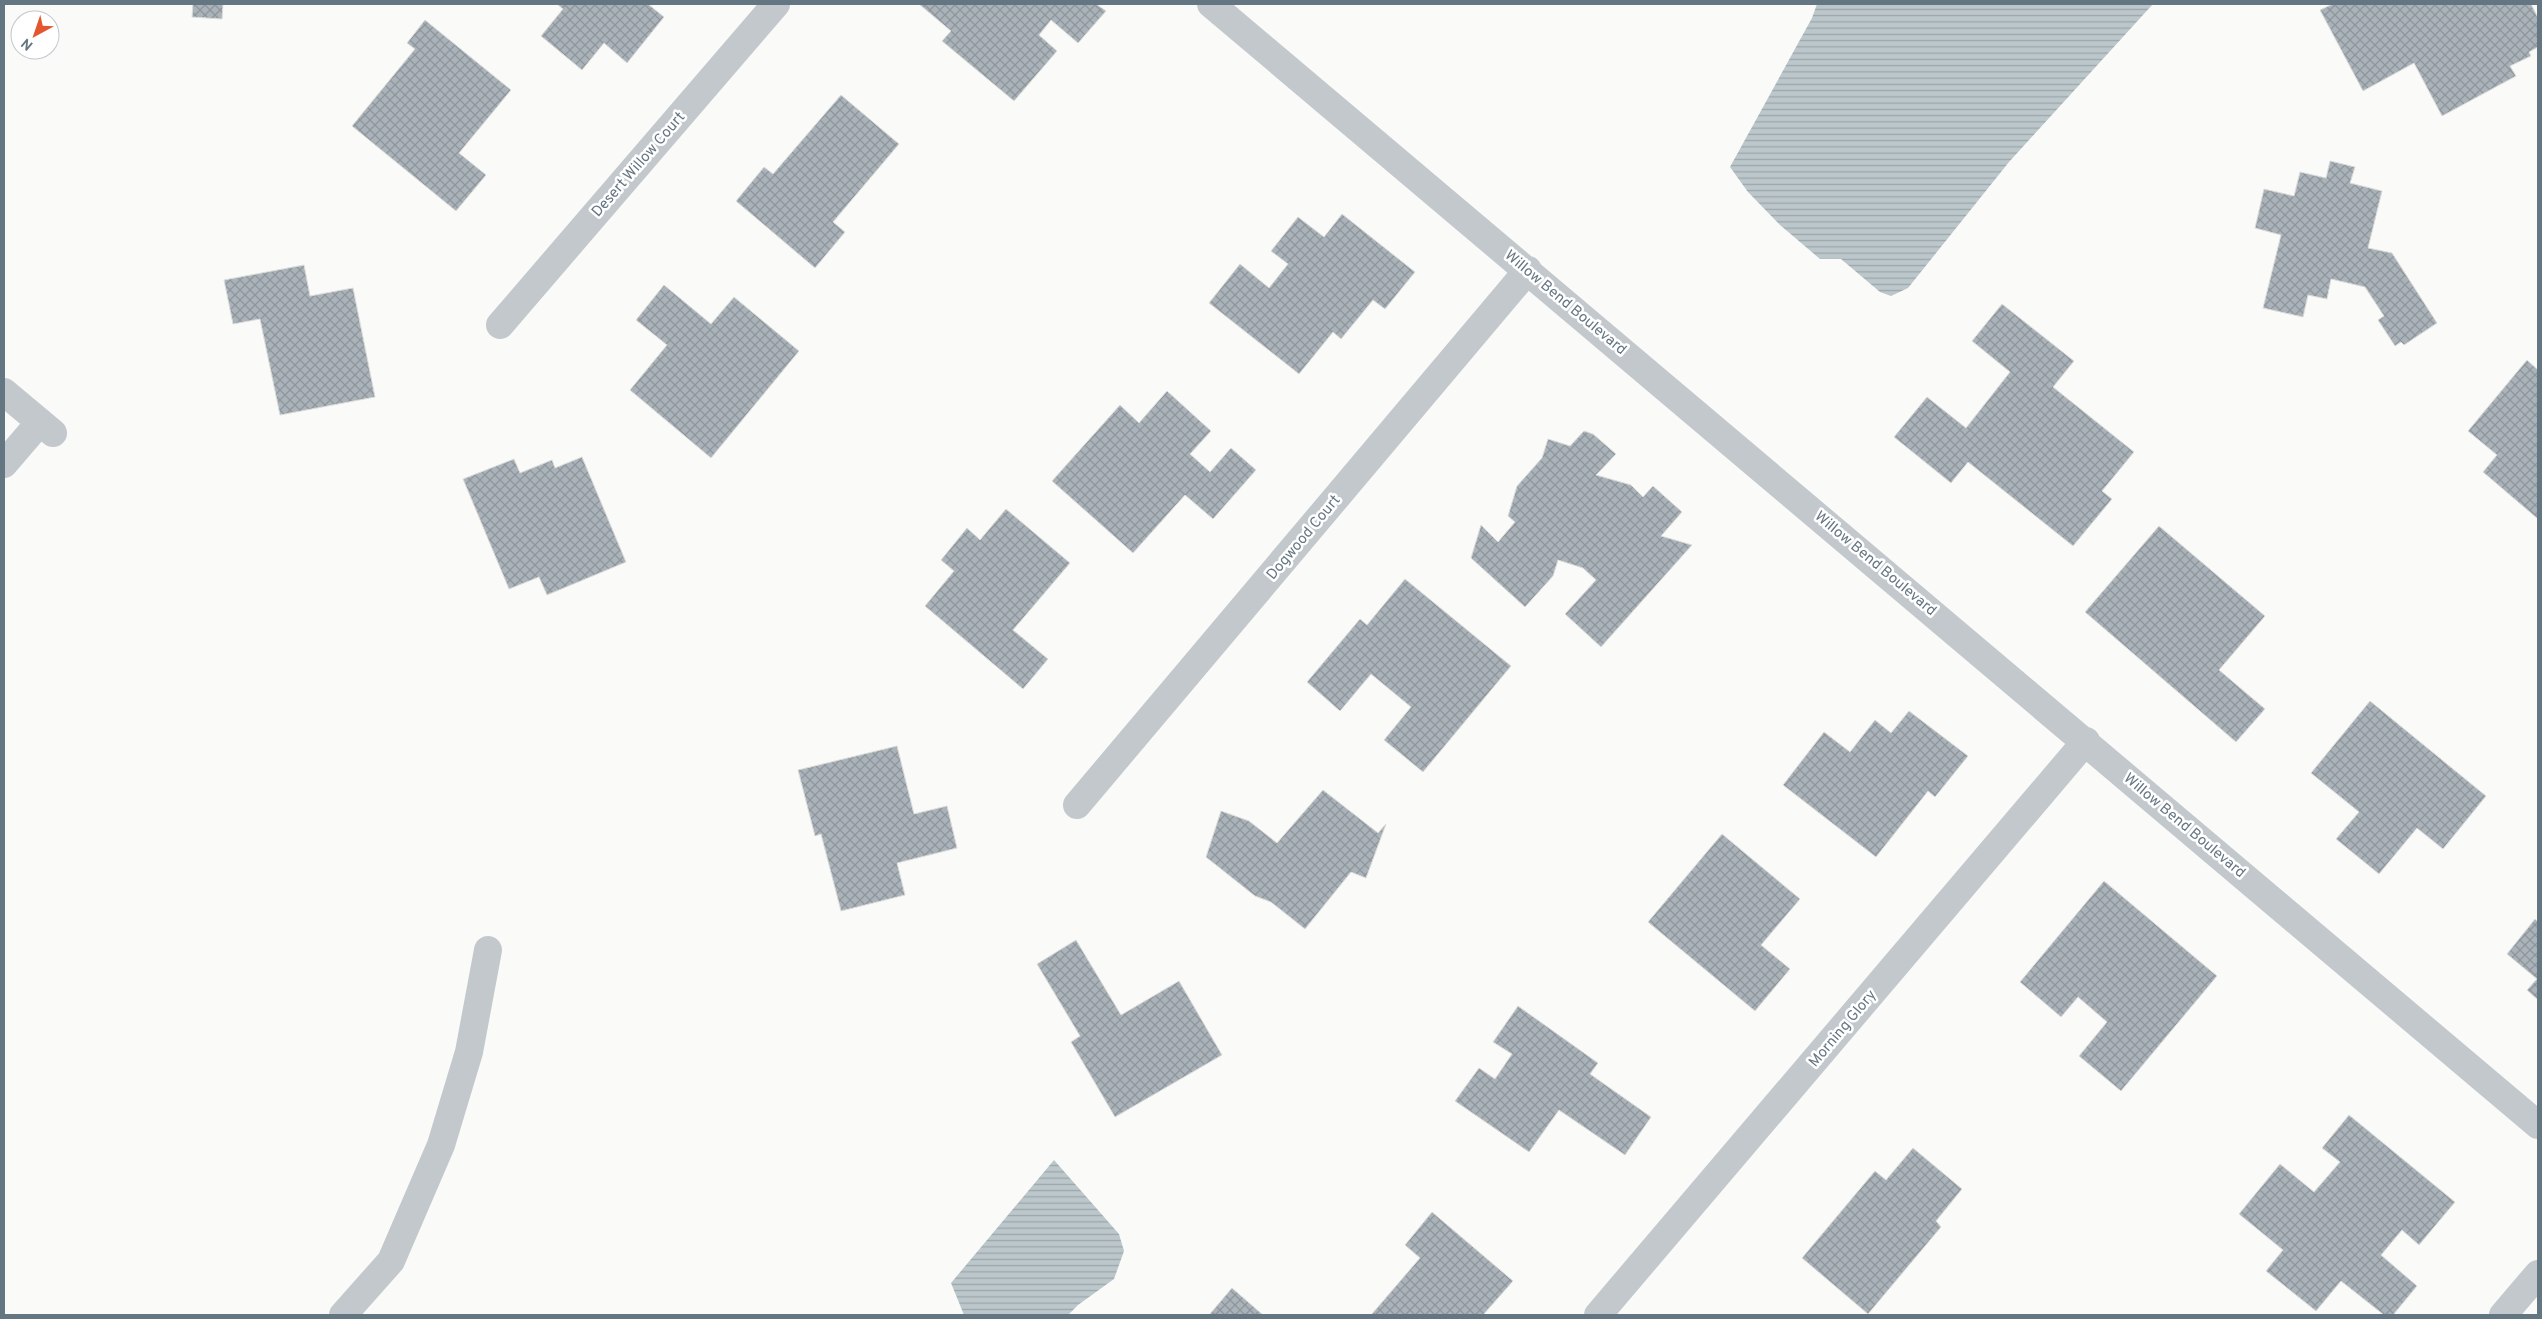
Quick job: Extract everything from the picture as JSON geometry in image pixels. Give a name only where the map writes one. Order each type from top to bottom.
[{"type":"street","name":"Desert Willow Court","points":[[500,325],[776,4]]},
{"type":"street","name":"Willow Bend Boulevard","points":[[1219,6],[2538,1125]]},
{"type":"street","name":"Dogwood Court","points":[[1077,805],[1528,270]]},
{"type":"street","points":[[4,392],[46,427],[4,464]]},
{"type":"street","name":"Morning Glory","points":[[1598,1315],[2086,741]]},
{"type":"street","points":[[343,1315],[391,1261],[441,1145],[469,1052],[488,950]]},
{"type":"street","points":[[2503,1315],[2538,1274]]},
{"type":"shaded area","points":[[1817,4],[2153,4],[2009,162],[1908,288],[1891,296],[1880,292],[1841,259],[1820,259],[1780,225],[1748,192],[1730,167],[1812,18]]},
{"type":"shaded area","points":[[1054,1160],[1119,1234],[1124,1251],[1114,1279],[1078,1305],[1068,1315],[964,1315],[951,1283]]},
{"type":"building","points":[[193,4],[223,4],[222,19],[192,17]]},
{"type":"building","points":[[557,4],[648,4],[664,17],[627,63],[604,43],[582,70],[541,36],[563,9]]},
{"type":"building","points":[[919,4],[1096,4],[1106,11],[1078,43],[1051,20],[1039,35],[1057,51],[1014,101],[942,41],[951,31]]},
{"type":"building","points":[[2333,4],[2531,4],[2538,18],[2538,47],[2529,52],[2531,56],[2510,66],[2516,76],[2442,116],[2414,63],[2363,91],[2320,10]]},
{"type":"building","points":[[425,20],[511,90],[459,153],[486,175],[456,211],[352,126],[415,49],[407,43]]},
{"type":"building","points":[[841,95],[899,144],[833,222],[845,232],[815,268],[736,201],[764,167],[773,174]]},
{"type":"building","points":[[2330,161],[2355,167],[2350,183],[2382,191],[2368,248],[2392,253],[2437,323],[2404,345],[2401,342],[2395,346],[2378,320],[2384,316],[2365,287],[2331,279],[2327,299],[2308,295],[2303,317],[2263,308],[2281,235],[2255,228],[2264,189],[2294,196],[2300,172],[2326,178]]},
{"type":"building","points":[[1342,214],[1415,272],[1385,309],[1373,300],[1341,339],[1333,332],[1299,374],[1209,303],[1240,264],[1269,288],[1288,264],[1271,251],[1298,217],[1324,237]]},
{"type":"building","points":[[304,265],[310,296],[353,288],[375,397],[280,415],[260,319],[233,324],[224,280]]},
{"type":"building","points":[[664,285],[711,324],[734,297],[799,351],[711,458],[630,390],[667,345],[636,320]]},
{"type":"building","points":[[2002,304],[2074,361],[2053,387],[2134,452],[2102,491],[2112,499],[2073,546],[1968,462],[1951,483],[1894,437],[1927,397],[1966,428],[2010,372],[1972,341]]},
{"type":"building","points":[[2527,360],[2538,370],[2538,519],[2483,472],[2497,455],[2468,431]]},
{"type":"building","points":[[1167,391],[1211,431],[1190,454],[1210,472],[1231,448],[1256,470],[1213,519],[1185,495],[1133,553],[1052,481],[1120,405],[1139,423]]},
{"type":"building","points":[[1584,431],[1593,434],[1616,454],[1596,475],[1631,485],[1643,497],[1653,486],[1682,512],[1661,536],[1692,545],[1601,647],[1565,614],[1596,580],[1583,568],[1558,560],[1553,576],[1525,607],[1471,558],[1481,525],[1498,542],[1515,522],[1508,516],[1517,486],[1542,458],[1548,439],[1570,446]]},
{"type":"building","points":[[582,457],[626,562],[547,595],[539,577],[509,589],[463,479],[514,459],[520,473],[552,460],[555,468]]},
{"type":"building","points":[[1006,509],[1070,563],[1013,630],[1048,659],[1023,689],[925,606],[954,571],[941,560],[967,528],[980,540]]},
{"type":"building","points":[[2159,526],[2265,616],[2219,670],[2265,709],[2236,742],[2085,612]]},
{"type":"building","points":[[1405,579],[1511,666],[1423,772],[1384,740],[1411,707],[1371,674],[1340,711],[1307,682],[1360,619],[1367,625]]},
{"type":"building","points":[[2370,701],[2486,796],[2443,849],[2417,828],[2379,874],[2336,839],[2359,812],[2311,773]]},
{"type":"building","points":[[1909,711],[1968,756],[1935,797],[1928,791],[1876,857],[1783,785],[1824,732],[1850,752],[1875,720],[1891,733]]},
{"type":"building","points":[[897,746],[914,814],[947,806],[957,848],[897,863],[905,895],[841,911],[821,834],[815,836],[798,770]]},
{"type":"building","points":[[1323,790],[1378,833],[1386,824],[1366,878],[1351,872],[1305,929],[1271,902],[1255,896],[1206,857],[1221,811],[1249,821],[1277,843]]},
{"type":"building","points":[[1722,834],[1800,899],[1761,945],[1790,969],[1755,1011],[1648,922]]},
{"type":"building","points":[[2104,881],[2217,976],[2121,1091],[2079,1056],[2107,1022],[2078,997],[2061,1017],[2020,982]]},
{"type":"building","points":[[2535,919],[2538,922],[2538,1000],[2527,990],[2537,979],[2507,954]]},
{"type":"building","points":[[1076,940],[1121,1015],[1179,981],[1222,1055],[1115,1117],[1071,1042],[1080,1036],[1037,964]]},
{"type":"building","points":[[1518,1006],[1598,1063],[1590,1074],[1651,1117],[1625,1155],[1559,1110],[1529,1152],[1455,1101],[1479,1068],[1495,1079],[1512,1054],[1493,1042]]},
{"type":"building","points":[[2349,1115],[2455,1202],[2419,1245],[2402,1230],[2381,1255],[2417,1286],[2393,1315],[2384,1315],[2341,1281],[2316,1311],[2266,1271],[2283,1250],[2239,1214],[2280,1164],[2314,1192],[2340,1162],[2322,1148]]},
{"type":"building","points":[[1913,1148],[1962,1189],[1936,1221],[1941,1227],[1868,1314],[1802,1258],[1875,1171],[1886,1180]]},
{"type":"building","points":[[1432,1212],[1513,1281],[1483,1315],[1371,1315],[1420,1258],[1405,1245]]},
{"type":"building","points":[[1232,1288],[1263,1315],[1209,1315]]}]
